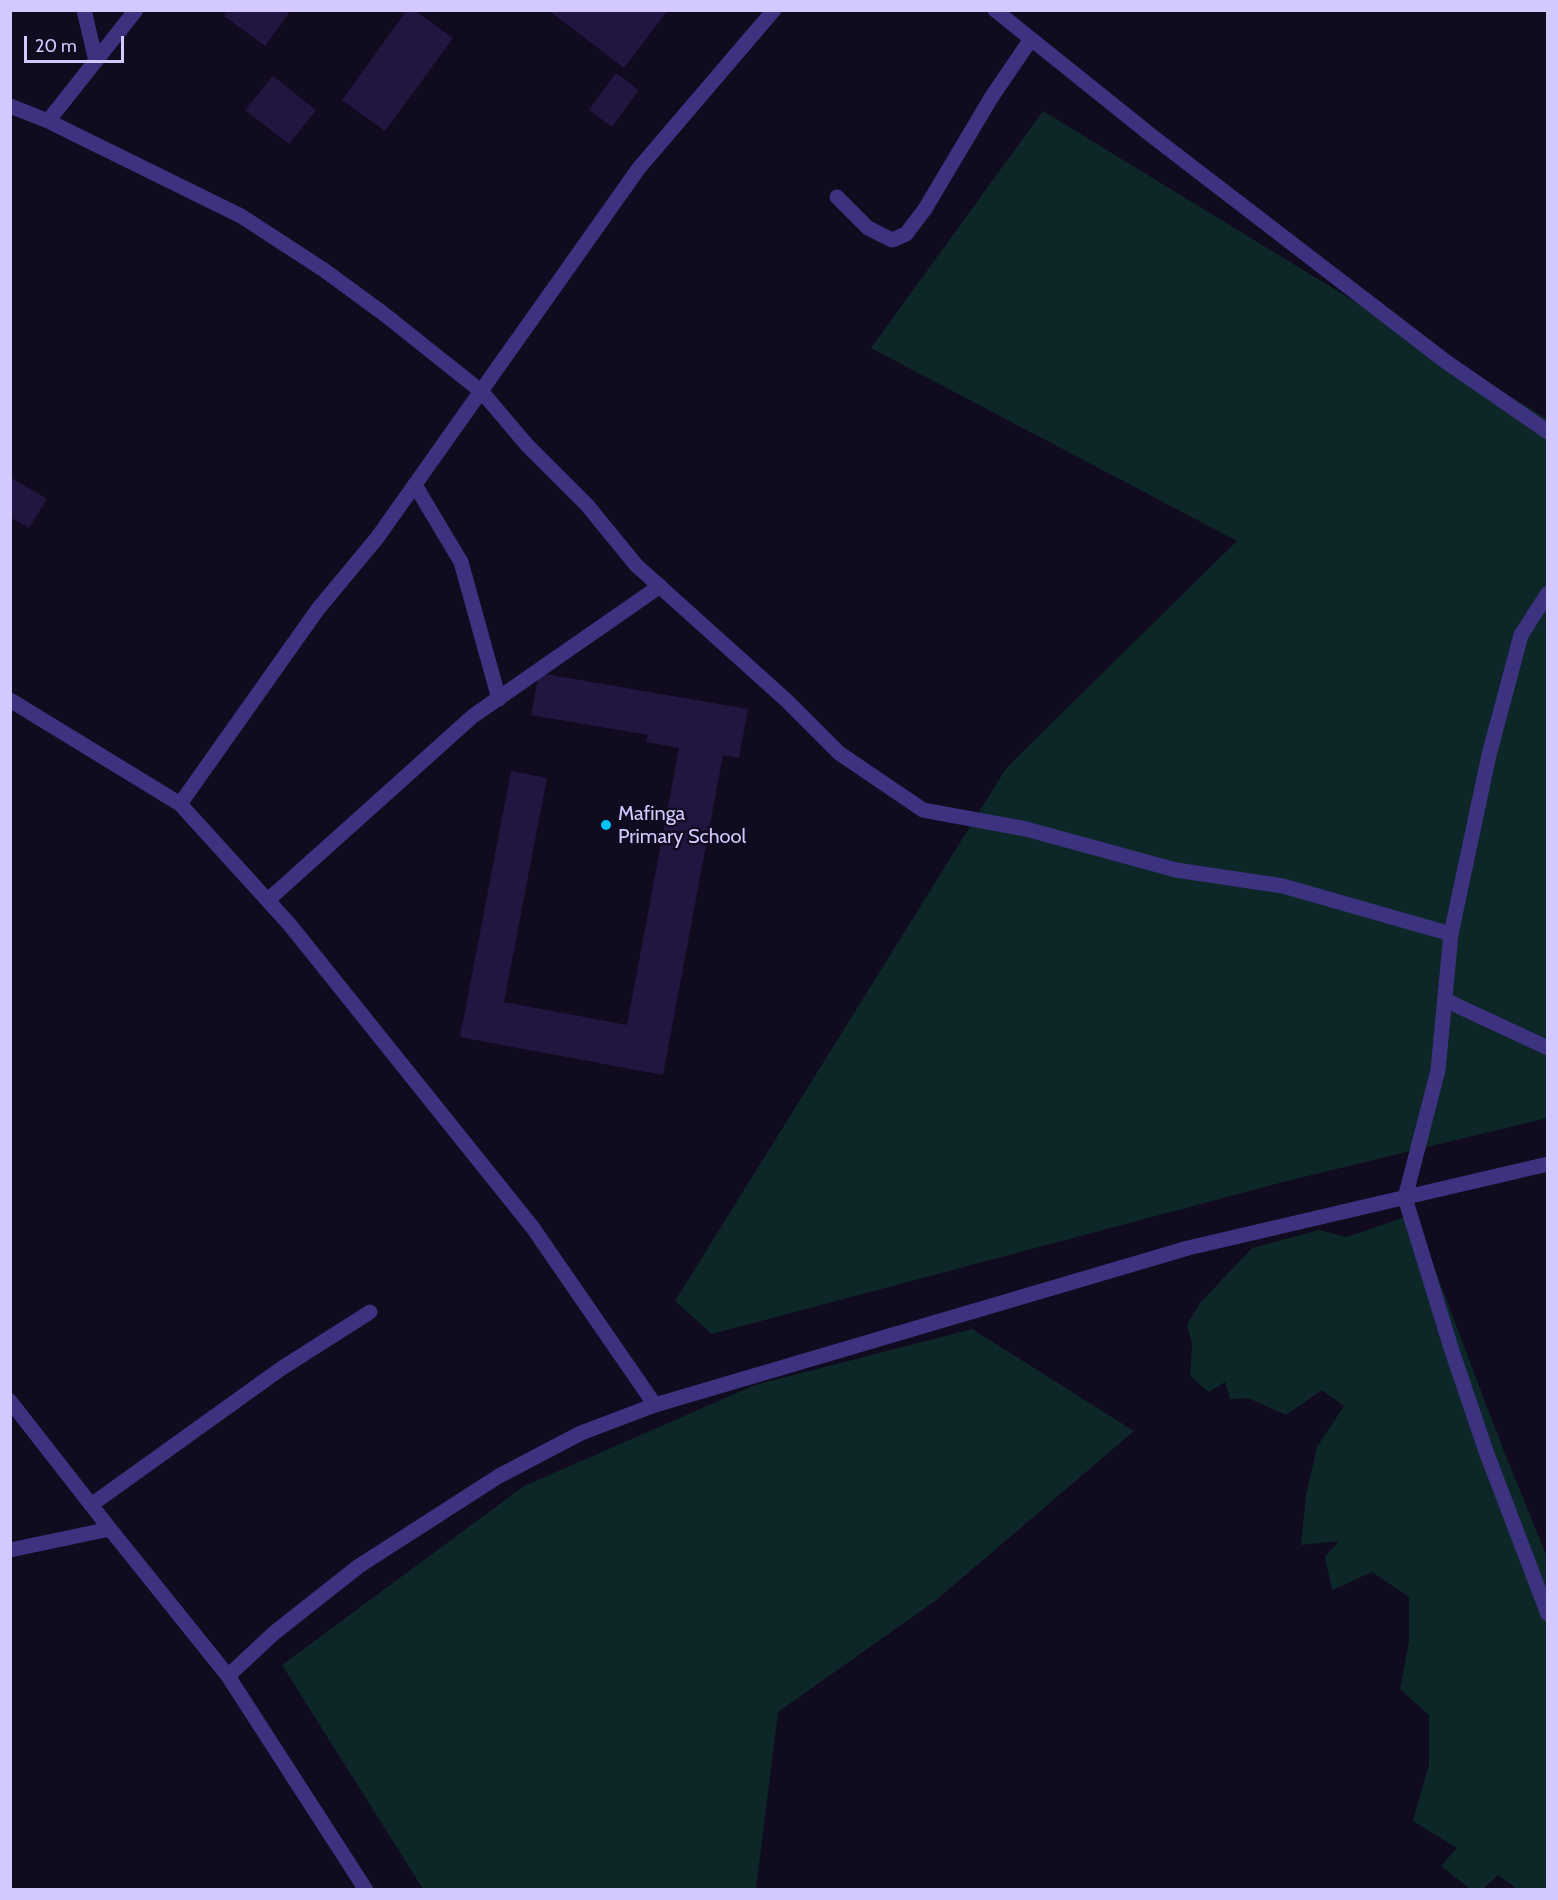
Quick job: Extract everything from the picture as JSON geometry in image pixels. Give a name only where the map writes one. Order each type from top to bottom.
[{"type":"street","points":[[84,10],[96,61]]},
{"type":"street","points":[[48,121],[136,10]]},
{"type":"street","points":[[180,804],[318,609],[377,538],[639,168],[774,10]]},
{"type":"street","points":[[996,10],[1152,136],[1445,361],[1548,432]]},
{"type":"street","points":[[837,197],[868,228],[891,240],[906,234],[925,209],[991,98],[1031,39]]},
{"type":"street","points":[[10,106],[48,121],[241,216],[324,270],[384,314],[482,392],[527,445],[587,505],[636,565],[786,700],[839,753],[923,810],[1026,829],[1176,870],[1283,886],[1451,934]]},
{"type":"street","points":[[415,485],[461,562],[499,699]]},
{"type":"street","points":[[268,900],[473,716],[660,586]]},
{"type":"street","points":[[1548,593],[1521,635],[1489,755],[1451,934],[1438,1070],[1405,1198],[1452,1351],[1487,1454],[1548,1614]]},
{"type":"street","points":[[10,700],[180,804],[268,900],[376,1030],[533,1228],[656,1405]]},
{"type":"street","points":[[1445,1000],[1548,1048]]},
{"type":"street","points":[[228,1676],[274,1634],[359,1566],[489,1482],[581,1433],[656,1405],[1188,1248],[1548,1164]]},
{"type":"street","points":[[91,1505],[282,1368],[370,1312]]},
{"type":"street","points":[[10,1401],[228,1676],[366,1890]]},
{"type":"street","points":[[10,1550],[110,1529]]},
{"type":"green space","points":[[1043,111],[1547,419],[1547,1118],[1291,1180],[712,1334],[675,1301],[1007,767],[1237,541],[871,348]]},
{"type":"green space","points":[[1414,1214],[1503,1449],[1547,1557],[1547,1889],[1516,1889],[1498,1875],[1483,1889],[1470,1889],[1441,1866],[1457,1848],[1413,1821],[1429,1764],[1429,1715],[1400,1689],[1409,1642],[1409,1597],[1372,1572],[1332,1590],[1325,1557],[1339,1541],[1301,1545],[1306,1496],[1317,1447],[1344,1406],[1322,1390],[1286,1415],[1248,1398],[1230,1399],[1225,1382],[1209,1392],[1190,1376],[1192,1344],[1187,1325],[1200,1303],[1252,1248],[1319,1230],[1347,1237]]},
{"type":"green space","points":[[972,1329],[1134,1431],[935,1601],[778,1712],[756,1889],[423,1889],[282,1665],[524,1486],[755,1385]]},
{"type":"building","points":[[227,10],[291,10],[265,46],[224,16]]},
{"type":"building","points":[[407,10],[414,10],[453,38],[385,131],[342,100]]},
{"type":"building","points":[[548,10],[668,10],[624,68]]},
{"type":"building","points":[[616,73],[639,90],[612,127],[589,110]]},
{"type":"building","points":[[273,76],[316,110],[289,144],[245,110]]},
{"type":"building","points":[[10,477],[47,499],[29,528],[10,517]]},
{"type":"building","points":[[539,673],[748,709],[739,758],[723,755],[663,1075],[460,1037],[511,771],[547,778],[504,1002],[627,1025],[679,748],[646,742],[648,735],[531,715]]},
{"type":"place","name":"Mafinga Primary School","points":[[606,825]]}]
